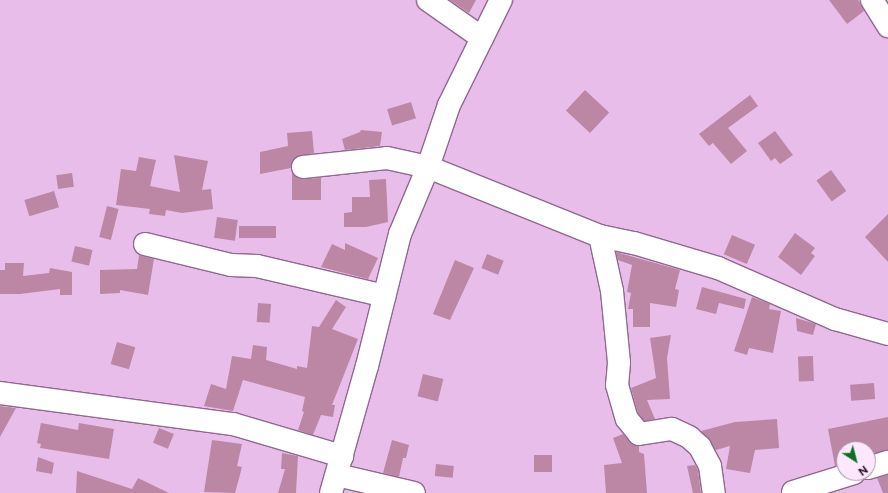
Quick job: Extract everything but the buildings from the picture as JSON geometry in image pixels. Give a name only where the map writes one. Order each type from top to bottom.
[{"type":"street","points":[[428,0],[482,38]]},
{"type":"street","points":[[336,475],[400,234],[428,167],[449,105],[501,0]]},
{"type":"street","points":[[872,0],[888,26]]},
{"type":"street","points":[[304,167],[387,158],[428,167],[600,236],[634,243],[718,268],[834,319],[888,334]]},
{"type":"street","points":[[600,236],[612,291],[619,363],[617,385],[626,419],[639,434],[672,429],[689,437],[700,447],[710,466],[714,493]]},
{"type":"street","points":[[145,244],[231,265],[257,266],[384,296]]},
{"type":"street","points":[[0,393],[233,424],[336,475],[414,493]]},
{"type":"street","points":[[876,466],[888,462]]},
{"type":"street","points":[[791,493],[836,479]]}]
